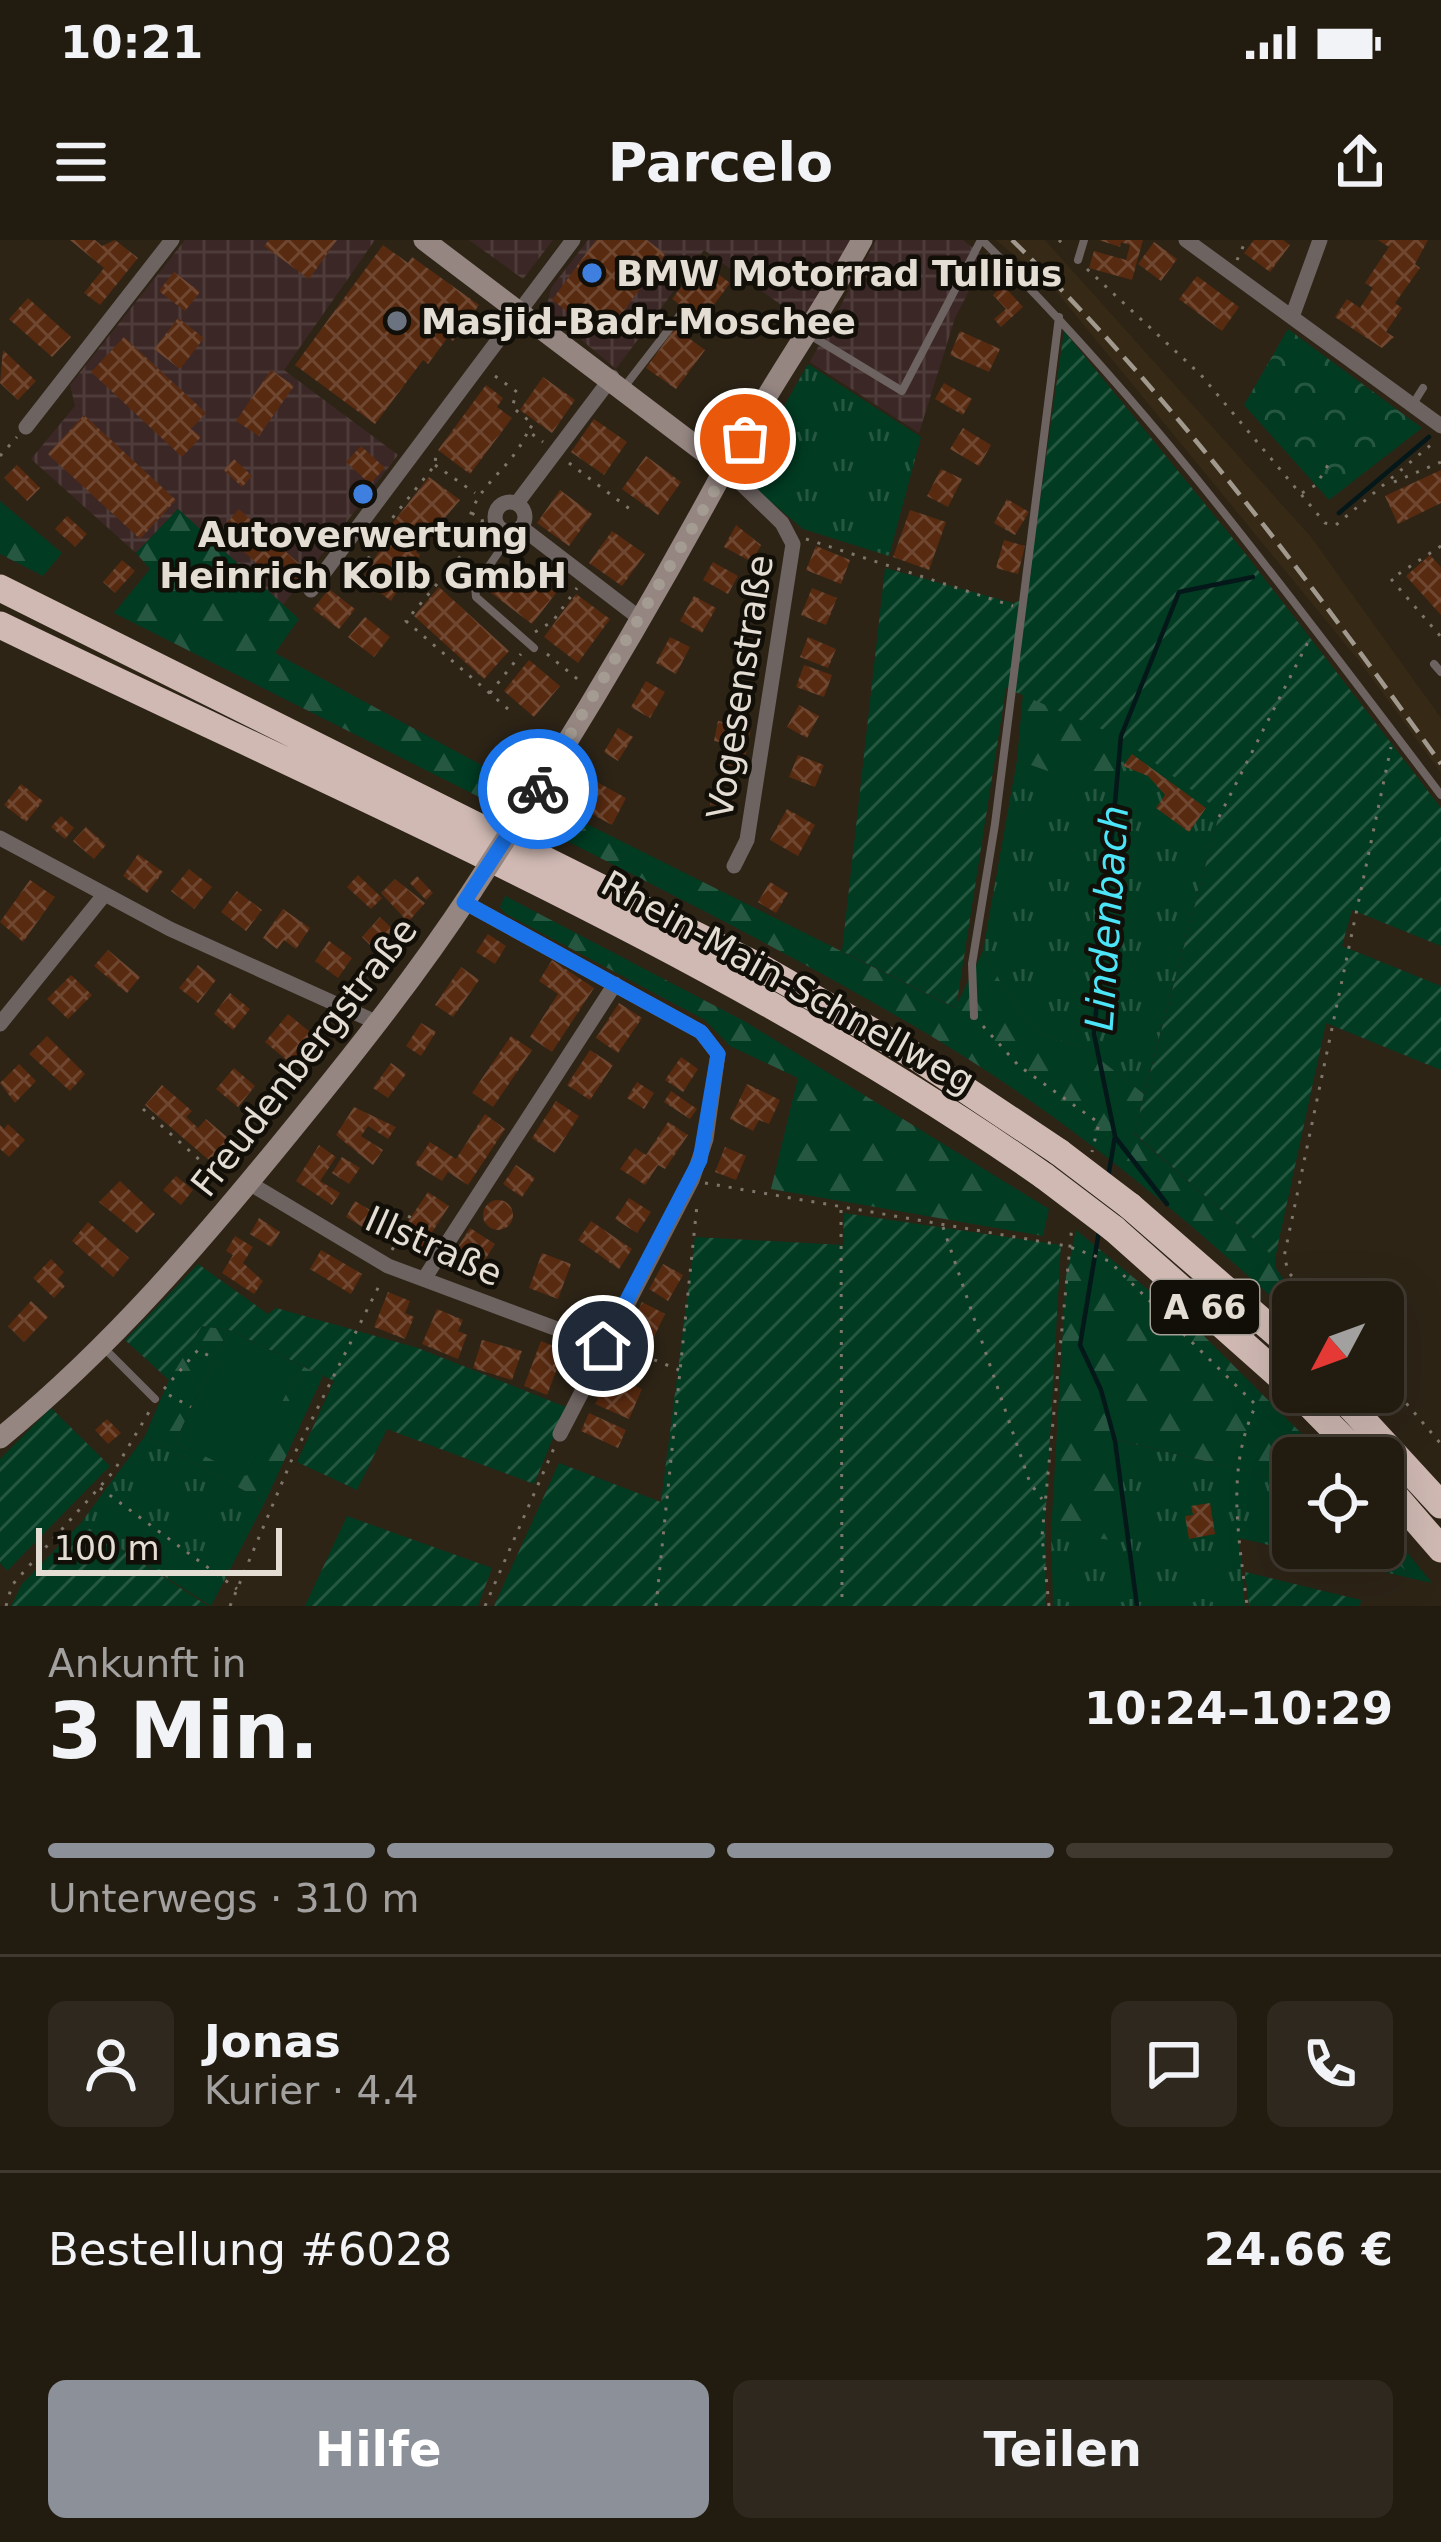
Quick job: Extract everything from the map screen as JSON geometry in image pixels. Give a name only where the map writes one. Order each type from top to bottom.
[{"type":"highway","name":"Rhein-Main-Schnellweg","points":[[0,588],[760,967],[915,1056],[1272,1332]]},
{"type":"highway","name":"Rhein-Main-Schnellweg","points":[[0,625],[665,949],[1051,1164]]},
{"type":"highway","name":"Rhein-Main-Schnellweg","points":[[1122,1218],[1272,1367]]},
{"type":"highway","name":"Rhein-Main-Schnellweg","points":[[1318,1413],[1341,1437]]},
{"type":"highway","points":[[1356,1413],[1441,1505]]},
{"type":"highway","points":[[1404,1507],[1441,1550]]},
{"type":"street","points":[[26,427],[172,240]]},
{"type":"street","points":[[424,240],[618,382],[725,468]]},
{"type":"street","points":[[310,590],[573,240]]},
{"type":"street","name":"Freudenbergstraße","points":[[0,1438],[101,1346],[244,1189],[378,1023],[531,800],[642,620],[725,468],[810,335],[862,240]]},
{"type":"street","points":[[1186,240],[1441,429]]},
{"type":"street","points":[[1292,317],[1320,240]]},
{"type":"street","points":[[518,503],[550,448],[618,382]]},
{"type":"street","name":"Vogesenstraße","points":[[725,468],[782,524],[793,544],[747,840],[734,866]]},
{"type":"street","points":[[518,503],[502,504],[488,516],[500,529],[517,531],[586,577],[642,620]]},
{"type":"street","points":[[517,531],[526,515],[518,503]]},
{"type":"street","points":[[0,838],[104,895],[378,1023]]},
{"type":"street","points":[[0,1024],[104,895]]},
{"type":"street","points":[[468,897],[701,1032],[715,1047],[714,1094],[692,1180],[560,1434]]},
{"type":"street","points":[[424,1280],[615,984]]},
{"type":"street","name":"Illstraße","points":[[244,1189],[388,1266],[605,1343]]},
{"type":"lane","points":[[810,335],[902,391],[981,240],[1059,316],[1314,629],[1441,795]]},
{"type":"lane","points":[[1078,260],[1084,240]]},
{"type":"lane","points":[[618,382],[680,315],[700,330]]},
{"type":"lane","points":[[974,1016],[972,964],[1059,316]]},
{"type":"lane","points":[[1413,406],[1423,388]]},
{"type":"lane","points":[[517,531],[475,586],[476,597],[533,640]]},
{"type":"lane","points":[[101,1346],[158,1395]]},
{"type":"path","points":[[1232,273],[1246,240]]},
{"type":"path","points":[[1078,260],[1201,375],[1325,523],[1336,525],[1393,479],[1430,448],[1441,429]]},
{"type":"path","points":[[479,364],[517,392],[512,407],[533,424],[493,482],[476,494],[465,522],[468,547],[406,620],[508,709]]},
{"type":"path","points":[[0,456],[26,427]]},
{"type":"path","points":[[528,431],[631,509]]},
{"type":"path","points":[[368,560],[386,526],[435,465],[436,447]]},
{"type":"path","points":[[1301,494],[1316,485],[1331,460]]},
{"type":"path","points":[[1393,479],[1395,484],[1441,462]]},
{"type":"path","points":[[435,465],[476,494]]},
{"type":"path","points":[[493,482],[500,488]]},
{"type":"path","points":[[471,512],[481,521],[488,516]]},
{"type":"path","points":[[793,544],[812,537],[1020,608]]},
{"type":"path","points":[[1441,546],[1390,578],[1441,637]]},
{"type":"path","points":[[490,694],[586,577]]},
{"type":"path","points":[[1220,817],[1314,629]]},
{"type":"path","points":[[1297,1281],[1284,1257],[1394,734]]},
{"type":"path","points":[[974,1016],[1018,1066],[1099,1123]]},
{"type":"path","points":[[142,1109],[244,1189]]},
{"type":"path","points":[[656,1606],[698,1201],[692,1180],[1067,1246],[1109,1261],[1256,1405],[1237,1444],[1236,1513],[1247,1606]]},
{"type":"path","points":[[388,1266],[395,1238],[414,1208]]},
{"type":"path","points":[[841,1208],[842,1606]]},
{"type":"path","points":[[942,1226],[1030,1483],[1045,1502]]},
{"type":"path","points":[[1049,1606],[1045,1502],[1067,1246]]},
{"type":"path","points":[[230,1606],[292,1459],[378,1291]]},
{"type":"path","points":[[605,1343],[681,1371]]},
{"type":"path","points":[[6,1606],[12,1585],[128,1454],[158,1395],[198,1350],[214,1359]]},
{"type":"path","points":[[158,1395],[191,1407]]},
{"type":"path","points":[[1404,1401],[1441,1444]]},
{"type":"path","points":[[485,1606],[560,1434]]},
{"type":"path","points":[[99,1487],[237,1588]]},
{"type":"shaded area","name":"Autoverwertung Heinrich Kolb GmbH","points":[[185,240],[375,240],[284,370],[398,455],[283,605],[178,509],[136,553],[31,459],[75,406],[70,385]]},
{"type":"shaded area","points":[[469,240],[553,240],[523,279]]},
{"type":"shaded area","points":[[588,240],[851,240],[808,324],[704,250],[616,369],[546,310],[551,288]]},
{"type":"shaded area","points":[[876,240],[963,240],[983,256],[989,252],[955,318],[919,433],[810,362]]},
{"type":"shaded area","points":[[996,240],[1045,240],[1311,537],[1441,718],[1441,773],[1360,662],[1055,290]]},
{"type":"green space","points":[[1288,329],[1422,428],[1329,500],[1244,405]]},
{"type":"green space","points":[[1064,331],[1244,552],[1441,808],[1441,946],[1352,910],[1342,946],[1441,986],[1441,1070],[1326,1023],[1275,1258],[1134,1133],[1220,811],[1120,737],[1006,688],[956,1008],[842,951],[885,568],[1013,603],[1026,599]]},
{"type":"green space","points":[[808,364],[921,437],[889,556],[803,529],[743,478]]},
{"type":"green space","points":[[0,501],[62,553],[43,576],[0,554]]},
{"type":"green space","points":[[178,509],[299,619],[275,653],[516,784],[501,808],[114,613],[150,569],[136,553]]},
{"type":"green space","points":[[1023,694],[1119,736],[1115,795],[1017,760]]},
{"type":"green space","points":[[1123,738],[1220,811],[1144,1094],[1085,1048],[1040,1034],[1009,997],[983,951],[1017,760],[1117,795]]},
{"type":"green space","points":[[553,807],[955,1008],[983,951],[1009,997],[1040,1034],[1085,1048],[1144,1094],[1134,1134],[1275,1258],[1285,1281],[1272,1281],[1272,1298],[1084,1140],[949,1047],[746,933],[539,827]]},
{"type":"green space","points":[[505,896],[744,1021],[1049,1209],[1043,1236],[771,1189],[798,1078],[730,1046],[705,1020],[506,914],[500,907]]},
{"type":"green space","points":[[844,1213],[1061,1245],[1045,1524],[1046,1606],[494,1606],[559,1463],[661,1502],[695,1237],[843,1245]]},
{"type":"green space","points":[[1076,1230],[1203,1335],[1272,1404],[1272,1413],[1281,1413],[1305,1437],[1272,1437],[1272,1477],[1118,1440],[1120,1541],[1051,1533],[1066,1276]]},
{"type":"green space","points":[[198,1264],[268,1314],[276,1308],[418,1348],[566,1407],[534,1484],[387,1429],[357,1490],[297,1462],[334,1381],[229,1330],[202,1326],[169,1380],[125,1340]]},
{"type":"green space","points":[[202,1326],[229,1330],[175,1442],[246,1475],[300,1365],[323,1376],[265,1502],[145,1436],[169,1380]]},
{"type":"green space","points":[[229,1330],[300,1365],[246,1476],[175,1442]]},
{"type":"green space","points":[[51,1408],[110,1466],[7,1571],[0,1563],[0,1459]]},
{"type":"green space","points":[[145,1436],[265,1502],[211,1606],[81,1523]]},
{"type":"green space","points":[[1117,1440],[1272,1477],[1272,1546],[1239,1538],[1245,1606],[1053,1606],[1051,1533],[1120,1540]]},
{"type":"green space","points":[[347,1516],[492,1568],[478,1606],[305,1606]]},
{"type":"green space","points":[[81,1523],[208,1606],[11,1606],[22,1584]]},
{"type":"green space","points":[[1404,1549],[1432,1583],[1414,1579],[1404,1569]]},
{"type":"green space","points":[[1371,1569],[1404,1569],[1414,1579]]},
{"type":"green space","points":[[1245,1572],[1361,1600],[1360,1606],[1249,1606]]},
{"type":"building","points":[[70,240],[95,240],[102,246],[115,240],[138,258],[100,305],[84,293],[104,268]]},
{"type":"building","points":[[269,240],[337,240],[309,279],[264,246]]},
{"type":"building","points":[[596,240],[647,240],[665,254],[611,329],[594,316],[587,326],[552,300]]},
{"type":"building","points":[[1099,240],[1143,240],[1132,280],[1089,268],[1094,251],[1126,260],[1130,245]]},
{"type":"building","points":[[1254,240],[1283,240],[1290,245],[1270,272],[1244,253]]},
{"type":"building","points":[[1378,240],[1428,240],[1415,264],[1420,268],[1395,303],[1402,308],[1386,332],[1394,337],[1382,348],[1335,317],[1347,299],[1360,308],[1373,288],[1365,283],[1389,247]]},
{"type":"building","points":[[1154,242],[1177,259],[1161,281],[1138,264]]},
{"type":"building","name":"Masjid-Badr-Moschee","points":[[383,245],[408,263],[412,257],[479,305],[453,341],[448,337],[428,364],[423,360],[375,424],[295,365]]},
{"type":"building","points":[[701,261],[730,283],[702,321],[672,299]]},
{"type":"building","points":[[174,272],[200,292],[185,311],[159,291]]},
{"type":"building","points":[[1197,276],[1239,307],[1222,331],[1179,299]]},
{"type":"building","points":[[1003,285],[1023,307],[1001,327],[994,319],[1006,309],[993,295]]},
{"type":"building","points":[[28,298],[71,337],[52,357],[9,319]]},
{"type":"building","points":[[178,318],[204,338],[180,369],[154,349]]},
{"type":"building","points":[[675,328],[705,350],[676,389],[646,368]]},
{"type":"building","points":[[960,331],[1000,349],[989,372],[950,355]]},
{"type":"building","points":[[124,337],[206,413],[191,429],[201,437],[182,457],[91,372]]},
{"type":"building","points":[[3,350],[36,381],[18,400],[0,383]]},
{"type":"building","points":[[271,370],[294,386],[259,436],[236,421]]},
{"type":"building","points":[[543,377],[575,400],[552,433],[520,410]]},
{"type":"building","points":[[944,383],[972,399],[963,415],[935,399]]},
{"type":"building","points":[[486,385],[503,398],[497,407],[512,418],[470,474],[438,450]]},
{"type":"building","points":[[84,415],[176,500],[140,539],[48,454]]},
{"type":"building","points":[[594,419],[627,442],[604,475],[571,452]]},
{"type":"building","points":[[963,428],[991,445],[979,466],[950,449]]},
{"type":"building","points":[[361,446],[385,468],[370,484],[346,462]]},
{"type":"building","points":[[646,456],[681,482],[658,515],[622,489]]},
{"type":"building","points":[[234,459],[252,476],[242,487],[224,470]]},
{"type":"building","points":[[17,465],[40,488],[27,501],[4,478]]},
{"type":"building","points":[[941,469],[962,479],[948,507],[927,496]]},
{"type":"building","points":[[1441,470],[1441,503],[1398,524],[1385,496]]},
{"type":"building","points":[[429,477],[460,500],[416,552],[420,555],[391,601],[362,579],[391,532],[387,530]]},
{"type":"building","points":[[560,490],[592,514],[569,546],[537,523]]},
{"type":"building","points":[[1007,499],[1029,512],[1015,535],[994,523]]},
{"type":"building","points":[[239,509],[306,570],[287,591],[220,530]]},
{"type":"building","points":[[910,510],[946,522],[929,570],[893,557]]},
{"type":"building","points":[[67,516],[87,534],[75,547],[55,529]]},
{"type":"building","points":[[736,525],[761,545],[752,562],[724,547]]},
{"type":"building","points":[[612,531],[645,554],[622,586],[589,563]]},
{"type":"building","points":[[1004,540],[1025,546],[1018,574],[996,568]]},
{"type":"building","points":[[816,546],[850,560],[841,584],[806,570]]},
{"type":"building","points":[[1430,555],[1441,567],[1441,615],[1406,576]]},
{"type":"building","points":[[122,560],[135,571],[115,593],[103,582]]},
{"type":"building","points":[[514,561],[556,593],[532,624],[490,592]]},
{"type":"building","points":[[713,562],[738,576],[728,594],[703,580]]},
{"type":"building","points":[[439,587],[509,651],[484,679],[414,616]]},
{"type":"building","points":[[812,588],[837,598],[826,625],[801,615]]},
{"type":"building","points":[[329,589],[355,609],[339,629],[313,609]]},
{"type":"building","points":[[576,594],[610,619],[578,663],[544,637]]},
{"type":"building","points":[[694,596],[716,608],[702,633],[680,621]]},
{"type":"building","points":[[365,617],[390,637],[374,657],[348,637]]},
{"type":"building","points":[[670,637],[690,647],[676,674],[656,663]]},
{"type":"building","points":[[808,637],[836,649],[828,668],[800,657]]},
{"type":"building","points":[[529,660],[560,686],[534,717],[504,691]]},
{"type":"building","points":[[804,665],[832,675],[824,697],[796,687]]},
{"type":"building","points":[[646,681],[665,692],[650,718],[631,707]]},
{"type":"building","points":[[799,705],[819,716],[807,738],[787,727]]},
{"type":"building","points":[[718,721],[751,727],[743,769],[722,764],[726,743],[714,741]]},
{"type":"building","points":[[618,728],[633,737],[618,761],[604,752]]},
{"type":"building","points":[[1132,754],[1206,808],[1189,832],[1156,808],[1165,795],[1148,776],[1123,766]]},
{"type":"building","points":[[798,755],[824,765],[815,787],[789,777]]},
{"type":"building","points":[[586,776],[626,798],[612,825],[572,803]]},
{"type":"building","points":[[21,784],[43,801],[26,822],[4,805]]},
{"type":"building","points":[[714,786],[735,790],[732,809],[710,805]]},
{"type":"building","points":[[787,809],[815,825],[798,856],[770,840]]},
{"type":"building","points":[[61,816],[74,828],[65,839],[51,827]]},
{"type":"building","points":[[86,827],[106,845],[94,859],[73,841]]},
{"type":"building","points":[[138,854],[163,872],[147,893],[123,876]]},
{"type":"building","points":[[189,869],[212,887],[194,909],[171,891]]},
{"type":"building","points":[[358,875],[382,898],[371,909],[347,887]]},
{"type":"building","points":[[417,876],[433,893],[426,900],[410,883]]},
{"type":"building","points":[[395,879],[425,903],[408,922],[381,893]]},
{"type":"building","points":[[30,880],[55,897],[23,942],[0,922]]},
{"type":"building","points":[[770,882],[788,893],[776,913],[758,902]]},
{"type":"building","points":[[237,891],[262,910],[246,931],[221,912]]},
{"type":"building","points":[[283,909],[310,928],[296,949],[284,940],[277,949],[263,938]]},
{"type":"building","points":[[380,917],[399,935],[380,955],[362,937]]},
{"type":"building","points":[[488,934],[506,946],[495,964],[476,952]]},
{"type":"building","points":[[329,941],[352,958],[338,978],[315,961]]},
{"type":"building","points":[[108,950],[140,977],[127,993],[94,966]]},
{"type":"building","points":[[552,960],[594,988],[552,1052],[530,1037],[558,994],[539,981]]},
{"type":"building","points":[[198,965],[216,980],[198,1003],[179,988]]},
{"type":"building","points":[[461,967],[479,980],[453,1017],[435,1005]]},
{"type":"building","points":[[71,975],[92,995],[68,1019],[47,999]]},
{"type":"building","points":[[230,993],[250,1009],[233,1030],[214,1014]]},
{"type":"building","points":[[619,1003],[642,1018],[618,1053],[596,1038]]},
{"type":"building","points":[[288,1014],[316,1037],[293,1065],[265,1042]]},
{"type":"building","points":[[421,1023],[436,1032],[421,1056],[406,1046]]},
{"type":"building","points":[[47,1036],[85,1074],[70,1091],[29,1054]]},
{"type":"building","points":[[511,1036],[532,1050],[493,1107],[472,1093]]},
{"type":"building","points":[[590,1050],[613,1065],[590,1100],[567,1085]]},
{"type":"building","points":[[681,1057],[698,1069],[683,1092],[665,1080]]},
{"type":"building","points":[[391,1063],[406,1074],[388,1098],[373,1088]]},
{"type":"building","points":[[19,1064],[36,1081],[15,1103],[0,1083]]},
{"type":"building","points":[[234,1068],[255,1086],[238,1107],[216,1089]]},
{"type":"building","points":[[637,1082],[654,1093],[644,1109],[627,1098]]},
{"type":"building","points":[[747,1084],[780,1100],[769,1124],[759,1120],[753,1131],[730,1119]]},
{"type":"building","points":[[162,1085],[192,1111],[186,1117],[198,1128],[206,1119],[236,1145],[217,1167],[145,1105]]},
{"type":"building","points":[[671,1091],[697,1109],[690,1119],[664,1102]]},
{"type":"building","points":[[556,1101],[579,1116],[555,1153],[532,1138]]},
{"type":"building","points":[[354,1107],[396,1127],[388,1139],[368,1126],[361,1136],[383,1150],[373,1165],[336,1135]]},
{"type":"building","points":[[485,1114],[505,1129],[468,1185],[448,1172],[442,1181],[415,1164],[430,1142],[456,1159]]},
{"type":"building","points":[[668,1122],[688,1135],[665,1169],[658,1165],[645,1185],[620,1169],[635,1148],[646,1155]]},
{"type":"building","points":[[8,1124],[25,1140],[9,1157],[0,1149],[0,1125],[4,1129]]},
{"type":"building","points":[[319,1145],[336,1157],[320,1181],[340,1193],[332,1205],[296,1181]]},
{"type":"building","points":[[725,1147],[746,1156],[736,1180],[715,1172]]},
{"type":"building","points":[[342,1157],[360,1168],[349,1184],[332,1173]]},
{"type":"building","points":[[516,1165],[535,1178],[522,1197],[503,1184]]},
{"type":"building","points":[[176,1176],[193,1190],[181,1205],[163,1190]]},
{"type":"building","points":[[120,1181],[155,1214],[137,1233],[99,1202]]},
{"type":"building","points":[[428,1192],[449,1206],[418,1254],[396,1239]]},
{"type":"building","points":[[629,1198],[651,1212],[637,1233],[615,1219]]},
{"type":"building","points":[[498,1200],[513,1215],[498,1230],[483,1215]]},
{"type":"building","points":[[355,1201],[375,1213],[366,1229],[346,1217]]},
{"type":"building","points":[[259,1218],[280,1232],[271,1247],[250,1234]]},
{"type":"building","points":[[591,1221],[632,1249],[619,1269],[578,1240]]},
{"type":"building","points":[[88,1222],[129,1258],[113,1277],[72,1241]]},
{"type":"building","points":[[470,1228],[495,1244],[476,1274],[451,1258]]},
{"type":"building","points":[[235,1236],[253,1247],[243,1263],[263,1281],[254,1294],[222,1273],[233,1255],[226,1251]]},
{"type":"building","points":[[321,1250],[362,1274],[351,1294],[310,1269]]},
{"type":"building","points":[[542,1253],[571,1264],[558,1299],[529,1288]]},
{"type":"building","points":[[51,1259],[64,1272],[58,1279],[65,1286],[54,1298],[33,1278]]},
{"type":"building","points":[[663,1264],[683,1275],[668,1301],[649,1289]]},
{"type":"building","points":[[388,1292],[410,1301],[405,1313],[414,1317],[405,1339],[374,1327]]},
{"type":"building","points":[[31,1301],[48,1317],[24,1342],[8,1326]]},
{"type":"building","points":[[642,1302],[665,1314],[653,1339],[630,1327]]},
{"type":"building","points":[[437,1309],[463,1320],[458,1331],[467,1335],[458,1359],[422,1344]]},
{"type":"building","points":[[482,1340],[522,1351],[512,1380],[473,1368]]},
{"type":"building","points":[[541,1341],[564,1350],[547,1395],[524,1386]]},
{"type":"building","points":[[618,1359],[639,1368],[632,1385],[642,1389],[629,1419],[595,1404]]},
{"type":"building","points":[[589,1413],[626,1430],[618,1448],[581,1431]]},
{"type":"building","points":[[107,1419],[121,1433],[108,1444],[95,1430]]},
{"type":"building","points":[[1210,1503],[1215,1534],[1189,1539],[1185,1516],[1193,1515],[1191,1506]]},
{"type":"waterway","name":"Lindenbach","points":[[1339,513],[1429,437]]},
{"type":"waterway","name":"Lindenbach","points":[[1108,1178],[1115,1136],[1094,1034],[1121,736],[1179,592],[1253,577]]},
{"type":"waterway","points":[[1115,1137],[1167,1204]]},
{"type":"waterway","name":"Lindenbach","points":[[1099,1231],[1080,1345],[1101,1390],[1115,1441],[1137,1606]]},
{"type":"railway","points":[[1012,240],[1129,363],[1238,492],[1441,764]]},
{"type":"way so far","points":[[538,789],[745,439]]},
{"type":"place","name":"BMW Motorrad Tullius","points":[[592,273]]},
{"type":"place","name":"Masjid-Badr-Moschee","points":[[397,321]]},
{"type":"place","name":"Autoverwertung Heinrich Kolb GmbH","points":[[363,494]]},
{"type":"route","points":[[538,789],[464,902],[701,1032],[718,1054],[700,1160],[603,1346]]}]
